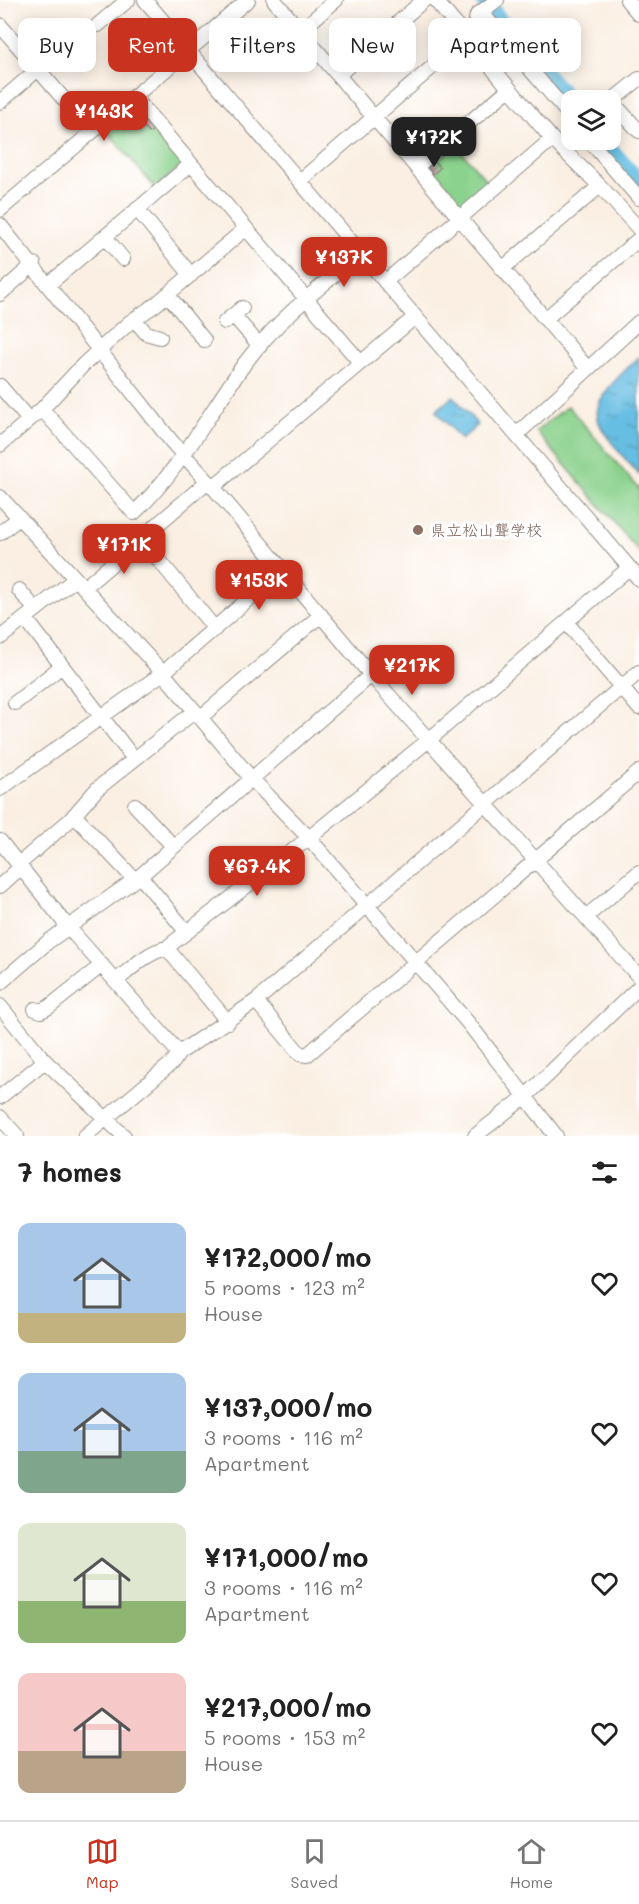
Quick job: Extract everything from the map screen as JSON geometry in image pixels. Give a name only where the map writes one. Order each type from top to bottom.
[{"type":"street","points":[[98,26],[128,0]]},
{"type":"street","points":[[145,0],[161,18]]},
{"type":"street","points":[[197,44],[248,0]]},
{"type":"street","points":[[273,0],[289,18]]},
{"type":"street","points":[[315,18],[336,0]]},
{"type":"street","points":[[338,75],[424,0]]},
{"type":"street","points":[[435,0],[450,18]]},
{"type":"street","points":[[627,0],[639,14]]},
{"type":"street","points":[[481,18],[490,5],[561,103]]},
{"type":"street","points":[[0,25],[18,47]]},
{"type":"street","points":[[317,51],[588,369]]},
{"type":"street","points":[[197,60],[639,579]]},
{"type":"street","points":[[300,180],[428,70]]},
{"type":"street","points":[[0,102],[35,72]]},
{"type":"street","points":[[39,72],[92,132]]},
{"type":"street","points":[[0,210],[164,72]]},
{"type":"street","points":[[493,72],[552,139],[600,186],[639,229]]},
{"type":"street","points":[[639,79],[614,99],[614,104],[639,131]]},
{"type":"street","points":[[416,167],[508,90]]},
{"type":"street","points":[[134,97],[360,362]]},
{"type":"street","points":[[385,282],[552,139]]},
{"type":"street","points":[[598,150],[639,198]]},
{"type":"street","points":[[49,284],[191,164]]},
{"type":"street","points":[[502,269],[600,186]]},
{"type":"street","points":[[137,209],[191,274]]},
{"type":"street","points":[[0,225],[34,264],[183,455],[371,675],[639,977]]},
{"type":"street","points":[[0,445],[42,408],[99,350],[245,229]]},
{"type":"street","points":[[105,237],[123,259]]},
{"type":"street","points":[[545,319],[639,239]]},
{"type":"street","points":[[42,408],[134,513],[183,455],[260,346],[306,298],[361,253]]},
{"type":"street","points":[[0,294],[34,264]]},
{"type":"street","points":[[168,295],[204,340]]},
{"type":"street","points":[[233,315],[260,346]]},
{"type":"street","points":[[0,638],[31,614],[142,539],[415,317]]},
{"type":"street","points":[[135,319],[146,333],[160,337]]},
{"type":"street","points":[[516,435],[639,322]]},
{"type":"street","points":[[0,387],[29,420]]},
{"type":"street","points":[[0,497],[162,673],[250,777],[309,838],[414,963],[469,1024],[556,1136]]},
{"type":"street","points":[[0,533],[19,518]]},
{"type":"street","points":[[142,539],[215,629]]},
{"type":"street","points":[[116,981],[141,961],[159,950],[168,948],[309,838],[430,739],[629,567]]},
{"type":"street","points":[[0,789],[162,673],[282,570]]},
{"type":"street","points":[[19,590],[62,666],[134,759]]},
{"type":"street","points":[[0,886],[74,815],[97,789],[134,759],[198,714],[321,615]]},
{"type":"street","points":[[566,622],[639,708]]},
{"type":"street","points":[[15,703],[62,666]]},
{"type":"street","points":[[85,1136],[173,1062],[179,1053],[256,1001],[639,672]]},
{"type":"street","points":[[0,983],[68,927],[137,878],[250,777],[371,675]]},
{"type":"street","points":[[256,1001],[300,1054],[307,1055],[639,772]]},
{"type":"street","points":[[135,805],[173,846]]},
{"type":"street","points":[[74,815],[137,878],[186,932]]},
{"type":"street","points":[[0,841],[68,927],[179,1053]]},
{"type":"street","points":[[587,916],[639,872]]},
{"type":"street","points":[[168,948],[228,1022]]},
{"type":"street","points":[[35,1009],[41,1011],[49,1008],[102,965]]},
{"type":"street","points":[[476,1136],[526,1096],[639,987]]},
{"type":"street","points":[[0,1006],[45,1061],[124,1136]]},
{"type":"street","points":[[0,1097],[45,1061]]},
{"type":"street","points":[[0,1117],[17,1136]]},
{"type":"green space","points":[[133,108],[138,108],[182,160],[181,166],[155,188],[106,130]]},
{"type":"green space","points":[[453,141],[490,185],[461,208],[456,207],[426,172],[427,164]]},
{"type":"green space","points":[[568,406],[639,489],[639,552],[536,431]]},
{"type":"water","points":[[639,357],[639,475],[609,440],[597,415],[599,404],[606,391]]},
{"type":"water","points":[[453,396],[478,425],[461,440],[436,411]]},
{"type":"building","points":[[145,121],[153,130],[149,133],[142,124]]},
{"type":"building","points":[[435,162],[440,168],[433,174],[428,168]]},
{"type":"waterway","points":[[484,0],[506,30],[561,92]]},
{"type":"waterway","points":[[610,150],[639,183]]},
{"type":"place","name":"県立松山聾学校","points":[[418,530]]}]
